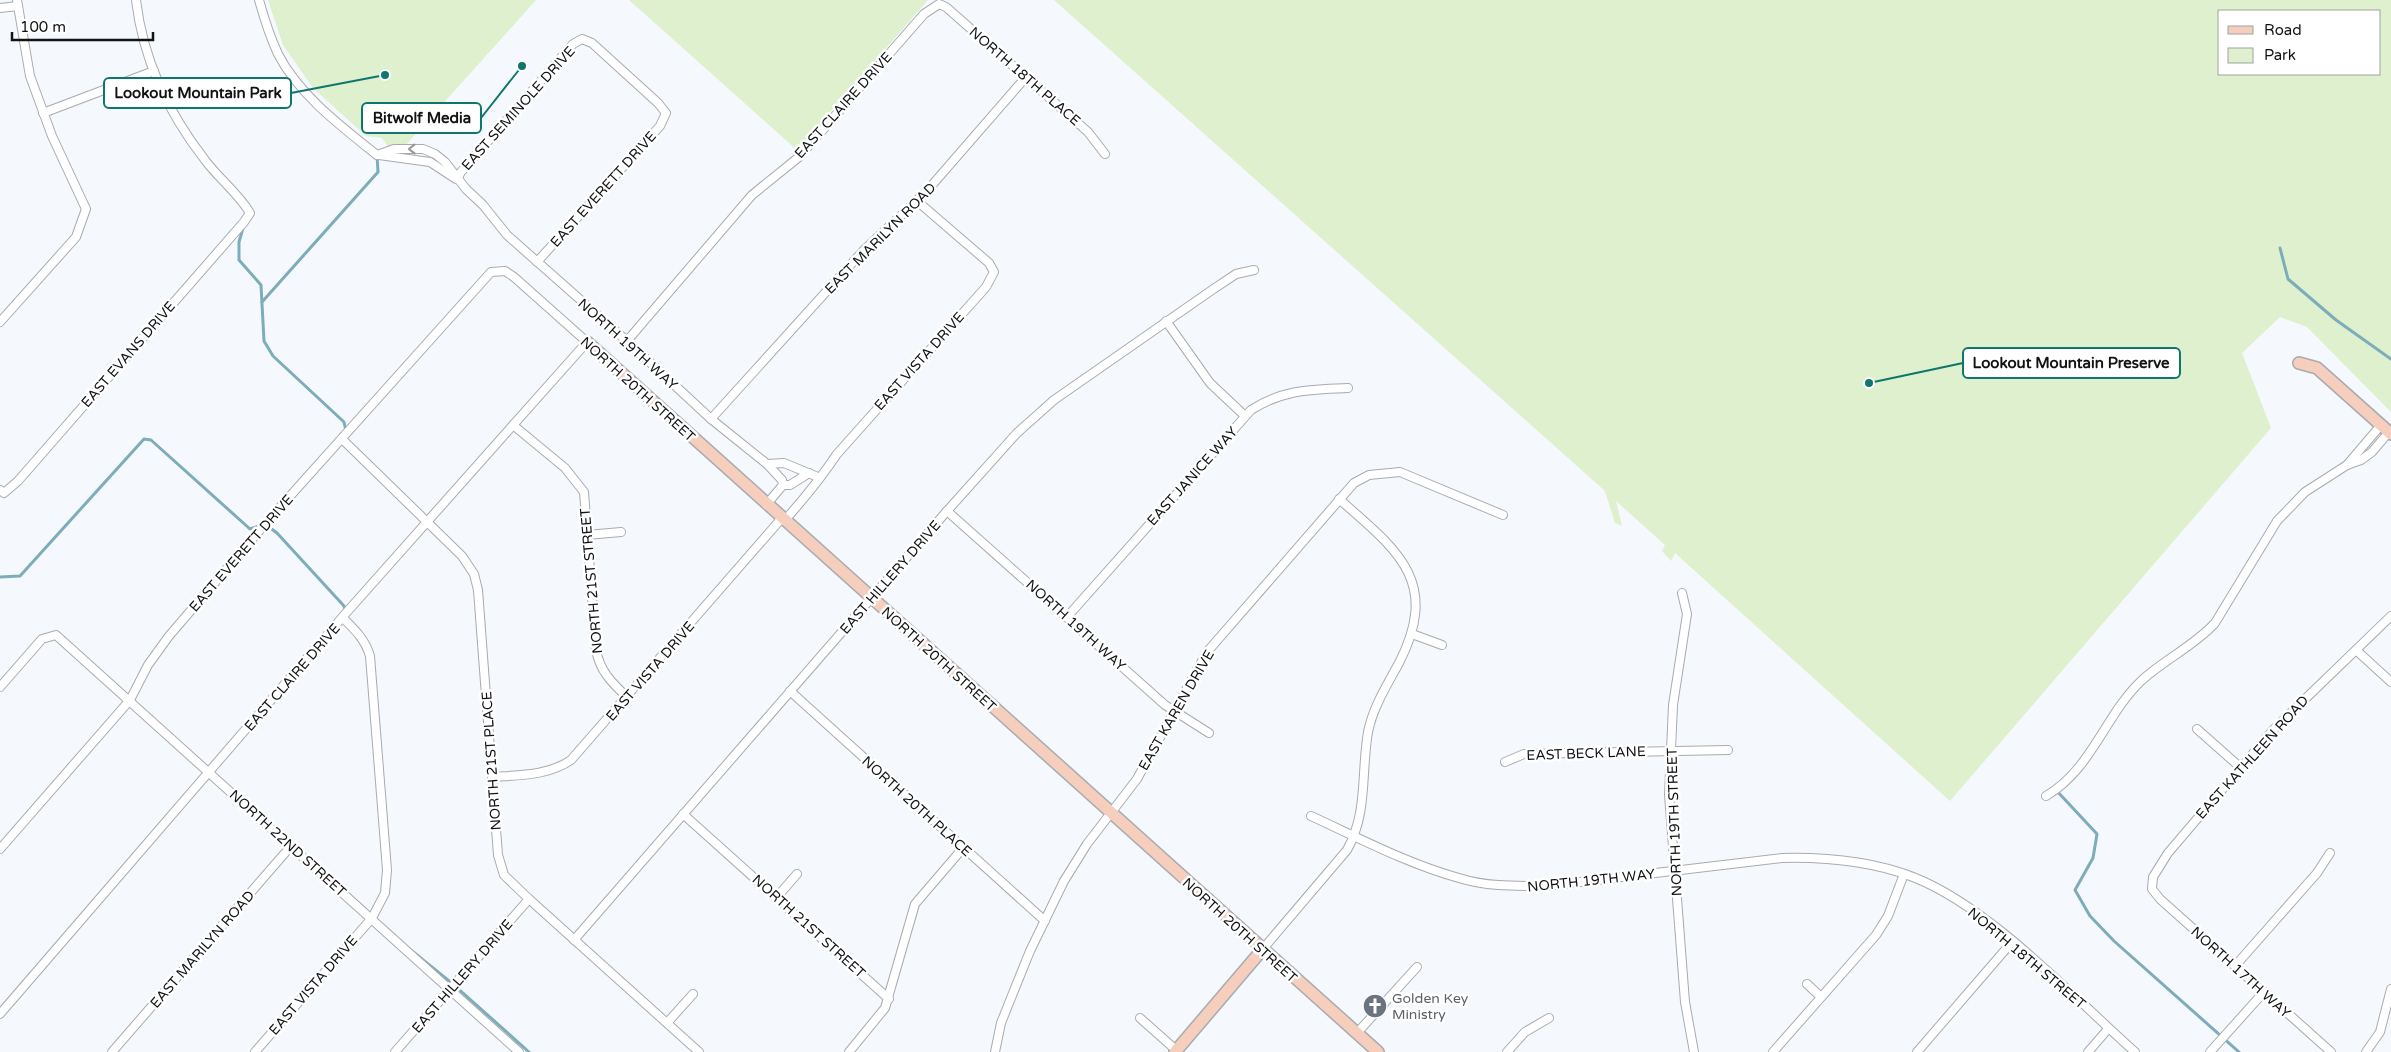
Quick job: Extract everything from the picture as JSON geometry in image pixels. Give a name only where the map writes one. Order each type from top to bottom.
[{"type":"street","points":[[43,113],[154,71],[138,18],[136,0]]},
{"type":"street","name":"NORTH 19TH WAY","points":[[258,0],[278,55],[300,85],[352,135],[377,154],[394,149],[423,149],[435,154],[445,162],[457,179],[483,204],[507,235],[627,341],[711,419],[767,464]]},
{"type":"street","points":[[0,8],[17,3],[30,76],[43,113],[86,208],[76,237],[0,322]]},
{"type":"street","name":"NORTH 18TH PLACE","points":[[939,4],[946,6],[1088,132],[1106,154]]},
{"type":"street","name":"EAST CLAIRE DRIVE","points":[[627,341],[752,195],[799,157],[924,14],[939,4]]},
{"type":"street","name":"EAST SEMINOLE DRIVE","points":[[457,179],[460,172],[566,52],[582,39],[592,43],[658,103],[666,113]]},
{"type":"street","name":"EAST EVANS DRIVE","points":[[2,492],[250,213],[244,201],[206,162],[188,138],[170,108],[154,71]]},
{"type":"street","name":"EAST MARILYN ROAD","points":[[711,419],[863,251],[917,201],[1026,77]]},
{"type":"street","name":"EAST EVERETT DRIVE","points":[[537,262],[660,126],[666,113]]},
{"type":"street","name":"EAST VISTA DRIVE","points":[[492,777],[540,773],[560,768],[580,751],[806,496],[818,478],[855,433],[986,287],[994,272],[989,263],[917,201]]},
{"type":"street","name":"EAST EVERETT DRIVE","points":[[0,849],[130,700],[148,665],[169,636],[484,278],[491,272],[498,270]]},
{"type":"street","name":"NORTH 20TH STREET","points":[[498,270],[514,277],[1262,950],[1378,1052]]},
{"type":"street","name":"EAST HILLERY DRIVE","points":[[574,940],[1017,433],[1045,406],[1166,321],[1236,274],[1254,270]]},
{"type":"street","points":[[1166,321],[1210,383],[1246,416]]},
{"type":"street","name":"EAST CLAIRE DRIVE","points":[[0,1014],[343,618],[587,342]]},
{"type":"street","points":[[2299,363],[2317,368],[2387,430]]},
{"type":"street","name":"EAST JANICE WAY","points":[[1067,617],[1246,416],[1275,397],[1293,391],[1348,388]]},
{"type":"street","name":"NORTH 21ST STREET","points":[[513,425],[564,468],[584,492],[598,661],[607,678],[627,698]]},
{"type":"street","points":[[2347,465],[2372,436],[2387,430]]},
{"type":"street","points":[[2046,796],[2065,782],[2091,752],[2141,681],[2202,636],[2215,623],[2277,521],[2290,507],[2305,492],[2347,465],[2366,456],[2380,442],[2387,430]]},
{"type":"street","points":[[2372,436],[2380,442]]},
{"type":"street","name":"NORTH 21ST PLACE","points":[[342,438],[462,556],[474,574],[500,865],[504,875],[699,1052]]},
{"type":"street","points":[[2358,451],[2366,456]]},
{"type":"street","points":[[767,464],[784,463],[818,478]]},
{"type":"street","points":[[767,464],[782,480],[783,485]]},
{"type":"street","name":"EAST KAREN DRIVE","points":[[995,1052],[1001,1023],[1030,951],[1064,881],[1083,851],[1137,779],[1207,652],[1354,483],[1369,475],[1400,472],[1503,515]]},
{"type":"street","points":[[766,505],[783,485],[795,483],[809,473]]},
{"type":"street","points":[[795,483],[806,496]]},
{"type":"street","points":[[1140,1018],[1176,1051],[1347,850],[1355,836],[1362,803],[1368,732],[1373,714],[1412,634],[1416,611],[1415,594],[1405,565],[1384,540],[1339,499]]},
{"type":"street","name":"NORTH 19TH WAY","points":[[947,511],[1174,712],[1209,733]]},
{"type":"street","points":[[587,535],[621,532]]},
{"type":"street","name":"NORTH 19TH STREET","points":[[1682,593],[1687,614],[1676,676],[1670,750],[1670,795],[1674,871],[1685,1002],[1694,1052]]},
{"type":"street","name":"EAST KATHLEEN ROAD","points":[[2152,889],[2153,877],[2168,852],[2241,768],[2291,711],[2391,616]]},
{"type":"street","name":"EAST VISTA DRIVE","points":[[255,1052],[372,918],[385,893],[387,876],[370,656],[366,644],[359,634],[343,618]]},
{"type":"street","points":[[1412,634],[1442,644]]},
{"type":"street","name":"NORTH 22ND STREET","points":[[0,687],[42,639],[56,635],[519,1052]]},
{"type":"street","points":[[2356,650],[2391,682]]},
{"type":"street","name":"NORTH 20TH PLACE","points":[[790,692],[1045,921]]},
{"type":"street","points":[[2197,729],[2241,768]]},
{"type":"street","name":"EAST BECK LANE","points":[[1505,762],[1524,754],[1728,750]]},
{"type":"street","points":[[369,767],[379,766]]},
{"type":"street","name":"NORTH 21ST STREET","points":[[683,814],[889,999]]},
{"type":"street","name":"NORTH 19TH WAY","points":[[1311,816],[1401,857],[1459,878],[1484,884],[1546,886],[1674,871]]},
{"type":"street","name":"EAST MARILYN ROAD","points":[[112,1052],[291,846]]},
{"type":"street","points":[[849,1052],[880,1017],[889,999],[915,904],[963,848]]},
{"type":"street","points":[[2235,966],[2317,873],[2330,853]]},
{"type":"street","name":"NORTH 18TH STREET","points":[[1674,871],[1782,858],[1812,857],[1842,859],[1904,874],[1964,905],[2012,942],[2135,1052]]},
{"type":"street","points":[[776,898],[797,874]]},
{"type":"street","points":[[1773,1052],[1876,935],[1888,916],[1904,874]]},
{"type":"street","name":"NORTH 17TH WAY","points":[[2152,889],[2160,899],[2263,993],[2331,1052]]},
{"type":"street","name":"EAST HILLERY DRIVE","points":[[395,1052],[529,899]]},
{"type":"street","points":[[1918,1052],[2012,942]]},
{"type":"street","points":[[1357,1033],[1417,967]]},
{"type":"street","points":[[1807,984],[1821,997]]},
{"type":"street","points":[[2366,1052],[2380,1032],[2391,990]]},
{"type":"street","points":[[2210,1052],[2263,993]]},
{"type":"street","points":[[667,1023],[693,994]]},
{"type":"street","points":[[1507,1052],[1526,1032],[1549,1018]]},
{"type":"street","points":[[2088,1052],[2108,1029]]},
{"type":"green space","points":[[268,0],[536,0],[404,147],[389,148],[382,138],[366,136],[313,88],[283,45]]},
{"type":"green space","points":[[629,0],[928,0],[797,150]]},
{"type":"green space","points":[[1054,0],[2391,0],[2391,412],[2307,327],[2280,317],[2242,353],[2271,428],[1950,801],[1675,553],[1671,561],[1662,551],[1665,545],[1616,501],[1622,526],[1615,523],[1605,491]]},
{"type":"waterway","points":[[262,302],[378,172],[377,155]]},
{"type":"waterway","points":[[243,228],[239,242],[239,260],[261,285],[264,341],[273,356],[344,422],[346,431]]},
{"type":"waterway","points":[[2280,248],[2288,279],[2336,320],[2391,359]]},
{"type":"waterway","points":[[0,577],[20,576],[144,439],[151,440],[250,529],[265,524],[277,533],[344,606],[346,612]]},
{"type":"waterway","points":[[2056,790],[2097,834],[2093,858],[2075,890],[2090,916],[2114,941],[2239,1052]]},
{"type":"waterway","points":[[412,951],[454,985],[529,1052]]},
{"type":"place","name":"Bitwolf Media","points":[[522,66]]},
{"type":"place","name":"Lookout Mountain Park","points":[[385,75]]},
{"type":"place","name":"Lookout Mountain Preserve","points":[[1869,383]]},
{"type":"place","name":"Golden Key Ministry","points":[[1375,1006]]}]
